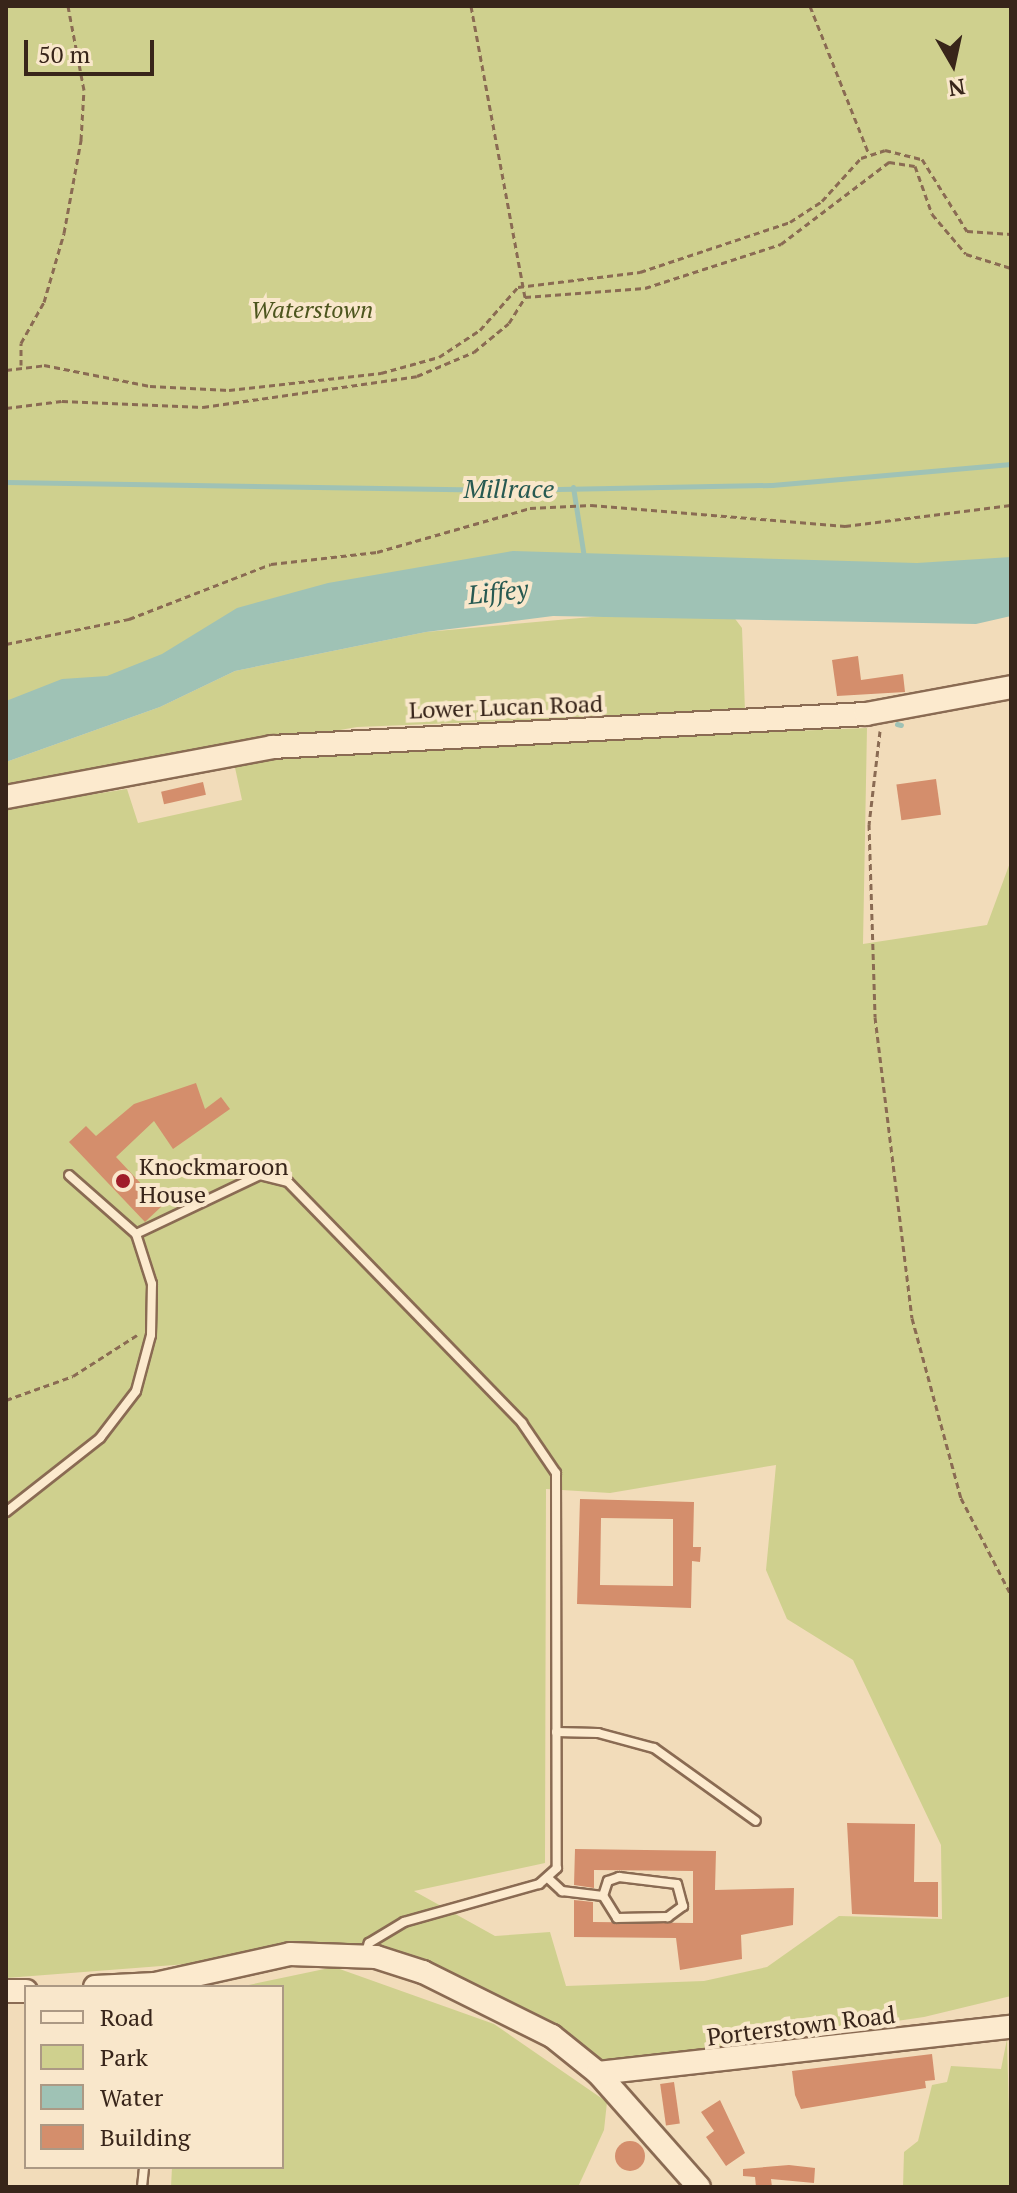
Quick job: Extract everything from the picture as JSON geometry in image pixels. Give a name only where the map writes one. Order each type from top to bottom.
[{"type":"street","name":"Lower Lucan Road","points":[[6,797],[272,747],[884,711],[1011,687]]},
{"type":"street","points":[[158,1985],[290,1954],[364,1956],[423,1972],[493,2005],[598,2073],[699,2187]]},
{"type":"street","name":"Porterstown Road","points":[[598,2073],[1011,2027]]},
{"type":"lane","points":[[136,1234],[236,1184],[273,1174],[539,1443],[558,1488],[556,1732],[559,1844],[549,1879]]},
{"type":"lane","points":[[6,1512],[100,1438],[136,1391],[155,1311],[136,1234],[69,1175]]},
{"type":"lane","points":[[556,1732],[598,1733],[654,1748],[756,1821]]},
{"type":"lane","points":[[619,1877],[665,1880],[677,1884],[683,1906],[668,1917],[617,1918],[603,1896],[608,1881],[619,1877]]},
{"type":"lane","points":[[549,1879],[562,1891],[603,1896]]},
{"type":"lane","points":[[364,1956],[369,1943],[404,1922],[549,1879]]},
{"type":"path","points":[[21,365],[21,343],[44,302],[64,233],[81,140],[84,90],[68,6]]},
{"type":"path","points":[[471,6],[518,287],[525,297]]},
{"type":"path","points":[[810,6],[869,154]]},
{"type":"path","points":[[6,370],[21,365],[185,389],[381,373],[439,357],[480,330],[518,287],[640,272],[772,230],[822,201],[869,154],[913,155]]},
{"type":"path","points":[[913,155],[910,162],[945,233],[966,254],[1011,268]]},
{"type":"path","points":[[913,155],[967,231],[1011,234]]},
{"type":"path","points":[[525,297],[645,288],[781,244],[820,221],[876,169],[910,162]]},
{"type":"path","points":[[6,408],[62,401],[181,409],[394,383],[474,352],[509,323],[525,297]]},
{"type":"path","points":[[6,644],[129,619],[284,561],[377,552],[560,504],[845,526],[1011,505]]},
{"type":"path","points":[[884,711],[869,824],[875,1017],[912,1318],[961,1498],[1011,1595]]},
{"type":"path","points":[[6,1400],[73,1376],[135,1334],[150,1337]]},
{"type":"green space","name":"Waterstown","points":[[6,6],[1011,6],[1011,576],[588,582],[6,724]]},
{"type":"green space","points":[[625,614],[733,616],[742,628],[745,711],[357,727],[6,788],[6,762],[160,707],[235,671],[426,632]]},
{"type":"green space","points":[[867,728],[863,944],[987,925],[1011,860],[1011,1996],[924,2017],[601,2064],[426,1964],[239,1960],[6,1978],[6,808],[127,789],[138,823],[242,800],[234,763],[356,749]],"holes":[[[776,1465],[766,1570],[787,1619],[853,1660],[941,1845],[942,1919],[839,1916],[767,1967],[704,1981],[566,1986],[550,1932],[495,1936],[414,1891],[545,1863],[546,1489],[610,1493]]]},
{"type":"green space","points":[[334,1967],[494,2024],[607,2102],[604,2130],[578,2187],[171,2187],[172,2169],[284,2169],[284,1985],[248,1985]]},
{"type":"green space","points":[[1007,2039],[1011,2187],[903,2187],[904,2152],[918,2141],[932,2085],[947,2082],[951,2066],[1001,2069]]},
{"type":"water","name":"Liffey","points":[[513,551],[917,563],[1011,557],[1011,616],[976,624],[553,616],[426,632],[235,671],[160,707],[6,762],[6,701],[62,679],[107,676],[162,654],[237,608],[328,583]]},
{"type":"building","points":[[858,656],[861,680],[903,674],[905,692],[837,696],[832,660]]},
{"type":"building","points":[[936,779],[941,815],[901,820],[896,785]]},
{"type":"building","points":[[203,782],[206,795],[164,804],[161,792]]},
{"type":"building","points":[[196,1083],[205,1109],[221,1097],[230,1109],[173,1149],[154,1121],[116,1157],[162,1206],[145,1222],[69,1142],[86,1126],[96,1136],[134,1104]]},
{"type":"building","points":[[580,1499],[694,1502],[693,1547],[701,1547],[700,1562],[692,1561],[691,1608],[577,1604]],"holes":[[[601,1518],[673,1519],[673,1586],[600,1585]]]},
{"type":"building","points":[[847,1823],[915,1824],[914,1882],[938,1882],[938,1917],[852,1914]]},
{"type":"building","points":[[575,1849],[716,1851],[715,1890],[794,1888],[793,1925],[741,1935],[742,1959],[680,1970],[676,1938],[574,1937],[574,1900],[593,1902],[593,1922],[693,1923],[693,1871],[594,1870],[594,1888],[574,1885]]},
{"type":"building","points":[[932,2054],[935,2080],[925,2081],[926,2088],[801,2109],[795,2095],[792,2071]]},
{"type":"building","points":[[674,2082],[680,2124],[666,2126],[660,2084]]},
{"type":"building","points":[[720,2100],[745,2153],[726,2166],[706,2137],[714,2131],[701,2112]]},
{"type":"building","points":[[630,2141],[640,2146],[645,2156],[640,2166],[630,2171],[620,2166],[615,2156],[620,2146]]},
{"type":"building","points":[[789,2165],[815,2168],[814,2183],[771,2179],[772,2187],[756,2187],[755,2177],[743,2176],[743,2169]]},
{"type":"waterway","name":"Millrace","points":[[6,482],[508,490],[772,485],[1011,464]]},
{"type":"waterway","points":[[573,487],[584,557]]},
{"type":"waterway","points":[[897,724],[901,725]]},
{"type":"place","name":"Knockmaroon House","points":[[123,1181]]}]
